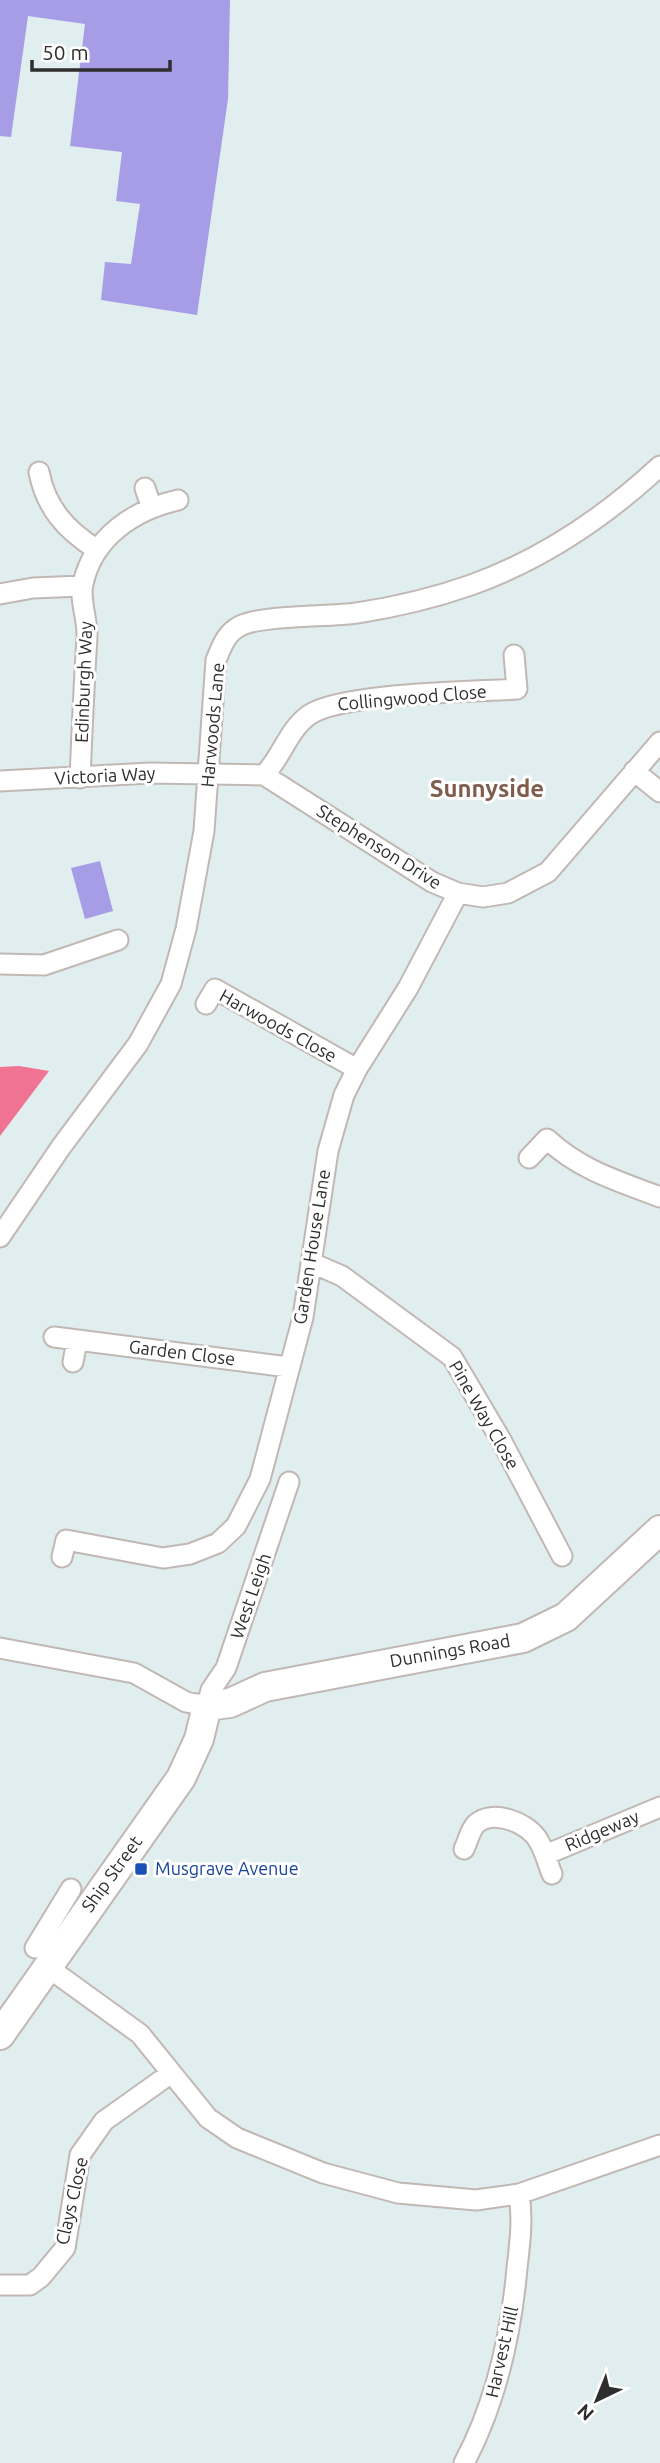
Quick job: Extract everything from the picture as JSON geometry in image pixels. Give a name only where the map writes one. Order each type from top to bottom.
[{"type":"street","name":"Harwoods Lane","points":[[0,1237],[61,1147],[138,1044],[171,984],[194,889],[209,772],[216,660],[225,638],[241,625],[411,603],[471,585],[548,549],[596,519],[660,466]]},
{"type":"street","points":[[39,472],[46,496],[60,519],[96,549]]},
{"type":"street","name":"Edinburgh Way","points":[[80,778],[88,623],[82,586],[96,549],[133,515],[148,497],[178,500]]},
{"type":"street","points":[[0,594],[33,588],[82,586]]},
{"type":"street","name":"Collingwood Close","points":[[264,775],[292,731],[325,706],[517,689],[514,655]]},
{"type":"street","name":"Stephenson Drive","points":[[209,772],[264,775],[432,883],[458,893],[483,897],[508,893],[548,872],[660,742]]},
{"type":"street","points":[[634,771],[660,792]]},
{"type":"street","name":"Victoria Way","points":[[0,781],[209,772]]},
{"type":"street","name":"Garden House Lane","points":[[66,1540],[163,1558],[190,1554],[218,1543],[236,1526],[260,1479],[303,1317],[328,1151],[344,1095],[357,1069],[408,988],[458,893]]},
{"type":"street","points":[[0,964],[44,965],[118,940]]},
{"type":"street","name":"Harwoods Close","points":[[206,1004],[215,989],[357,1069]]},
{"type":"street","points":[[529,1158],[547,1139],[566,1156],[590,1171],[660,1197]]},
{"type":"street","name":"Pine Way Close","points":[[312,1263],[342,1276],[452,1357],[563,1548]]},
{"type":"street","name":"Garden Close","points":[[54,1337],[288,1367]]},
{"type":"street","points":[[73,1362],[77,1341]]},
{"type":"street","name":"West Leigh","points":[[206,1706],[211,1690],[226,1668],[289,1482]]},
{"type":"street","name":"Dunnings Road","points":[[206,1706],[229,1703],[265,1687],[523,1638],[566,1617],[660,1531]]},
{"type":"street","points":[[0,1648],[134,1673],[186,1702],[206,1706]]},
{"type":"street","name":"Ship Street","points":[[0,2035],[40,1957],[181,1778],[200,1740],[206,1706]]},
{"type":"street","name":"Ridgeway","points":[[464,1849],[474,1826],[485,1818],[504,1818],[523,1826],[536,1837],[548,1865],[660,1807]]},
{"type":"street","points":[[62,1926],[71,1889]]},
{"type":"street","points":[[40,1957],[140,2034],[208,2118],[237,2138],[323,2173],[398,2193],[475,2200],[519,2194],[660,2145]]},
{"type":"street","name":"Clays Close","points":[[0,2285],[30,2284],[41,2277],[65,2248],[80,2155],[104,2121],[170,2074]]},
{"type":"street","name":"Harvest Hill","points":[[464,2463],[482,2429],[512,2325],[522,2214],[519,2194]]},
{"type":"shaded area","points":[[0,0],[230,0],[228,99],[197,315],[101,300],[105,262],[131,264],[140,204],[116,201],[122,152],[70,146],[85,24],[28,16],[11,137],[0,136]]},
{"type":"shaded area","points":[[100,861],[113,911],[85,919],[71,868]]},
{"type":"shaded area","points":[[19,1066],[49,1071],[0,1136],[0,1067]]},
{"type":"place","name":"Musgrave Avenue","points":[[141,1869]]},
{"type":"district","name":"Sunnyside","points":[[487,789]]}]
